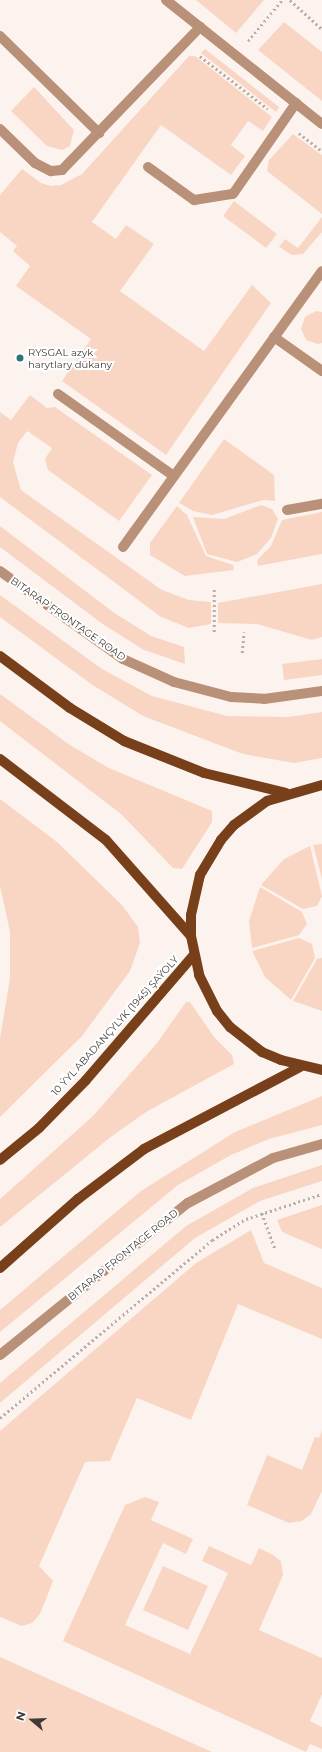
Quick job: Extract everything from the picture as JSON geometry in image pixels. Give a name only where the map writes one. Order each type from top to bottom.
[{"type":"main road","points":[[0,656],[70,708],[124,741],[204,773],[286,793]]},
{"type":"main road","points":[[0,759],[106,840],[191,936]]},
{"type":"main road","points":[[322,785],[286,793],[250,812],[221,840],[200,875],[191,915],[193,956],[207,994],[230,1027],[262,1052],[300,1066],[322,1070]]},
{"type":"main road","name":"10 ÝYL ABADANÇYLYK (1945) ŞAÝOLY","points":[[0,1160],[39,1128],[86,1080],[193,956]]},
{"type":"main road","points":[[0,1268],[78,1199],[144,1149],[300,1066]]},
{"type":"street","points":[[166,0],[322,124]]},
{"type":"street","points":[[0,129],[35,163],[51,171],[70,164],[200,27]]},
{"type":"street","points":[[0,36],[99,133]]},
{"type":"street","points":[[148,167],[194,200],[233,194],[296,103]]},
{"type":"street","points":[[123,547],[322,271]]},
{"type":"street","points":[[274,337],[322,371]]},
{"type":"street","points":[[58,394],[174,476]]},
{"type":"street","points":[[287,510],[322,504]]},
{"type":"street","name":"BITARAP FRONTAGE ROAD","points":[[0,571],[104,646],[145,670],[174,682],[232,698],[264,699],[322,691]]},
{"type":"street","name":"BITARAP FRONTAGE ROAD","points":[[0,1355],[188,1203],[272,1158],[322,1144]]},
{"type":"path","points":[[236,56],[282,0]]},
{"type":"path","points":[[290,0],[322,29]]},
{"type":"path","points":[[185,44],[322,152]]},
{"type":"path","points":[[214,589],[214,632]]},
{"type":"path","points":[[242,653],[244,632]]},
{"type":"path","points":[[0,1418],[185,1261],[246,1219],[322,1194]]},
{"type":"path","points":[[262,1213],[275,1248]]},
{"type":"shaded area","points":[[196,0],[264,0],[236,33]]},
{"type":"shaded area","points":[[284,22],[322,52],[322,101],[258,50]]},
{"type":"shaded area","points":[[205,49],[279,107],[276,112],[201,53]]},
{"type":"shaded area","points":[[189,56],[195,56],[272,117],[263,131],[248,121],[231,145],[245,156],[231,175],[161,125],[92,222],[116,239],[126,225],[154,244],[120,291],[204,351],[252,285],[271,303],[166,455],[62,381],[91,339],[16,286],[30,266],[13,251],[17,246],[0,232],[0,195],[22,169],[41,183],[51,186],[61,185],[82,174]]},
{"type":"shaded area","points":[[34,87],[74,130],[70,146],[62,150],[47,146],[11,111]]},
{"type":"shaded area","points":[[293,134],[322,155],[322,214],[267,171],[269,160]]},
{"type":"shaded area","points":[[234,201],[277,234],[266,248],[223,216]]},
{"type":"shaded area","points":[[322,217],[322,232],[303,254],[292,255],[279,247],[285,239],[298,248]]},
{"type":"shaded area","points":[[316,311],[322,312],[322,343],[318,344],[306,340],[301,329],[305,317]]},
{"type":"shaded area","points":[[30,395],[47,408],[55,407],[152,475],[119,521],[48,470],[45,459],[52,448],[27,431],[18,443],[13,462],[21,490],[162,590],[189,600],[211,602],[211,624],[189,628],[161,617],[0,497],[0,412],[11,420]]},
{"type":"shaded area","points":[[224,439],[274,475],[275,501],[263,500],[212,515],[193,511],[179,503]]},
{"type":"shaded area","points":[[261,505],[272,509],[278,519],[271,538],[257,554],[237,562],[207,554],[193,517],[224,519]]},
{"type":"shaded area","points":[[177,506],[187,515],[206,556],[233,565],[234,570],[185,576],[150,555],[150,543]]},
{"type":"shaded area","points":[[322,512],[322,554],[258,566],[257,560],[271,546],[282,520]]},
{"type":"shaded area","points":[[0,526],[113,612],[151,636],[184,647],[185,664],[144,650],[104,625],[0,547]]},
{"type":"shaded area","points":[[322,584],[322,637],[312,640],[257,624],[218,623],[218,603]]},
{"type":"shaded area","points":[[0,595],[102,669],[152,696],[227,716],[288,717],[322,712],[322,758],[294,763],[243,754],[143,716],[91,684],[0,617]]},
{"type":"shaded area","points":[[322,659],[322,675],[284,680],[282,664]]},
{"type":"shaded area","points":[[0,694],[70,745],[109,768],[212,811],[212,822],[182,869],[173,868],[121,814],[0,721]]},
{"type":"shaded area","points":[[0,799],[57,842],[122,905],[138,927],[140,943],[130,971],[82,1036],[0,1117],[0,1038],[10,978],[10,932],[0,886]]},
{"type":"shaded area","points":[[322,844],[322,879],[313,845]]},
{"type":"shaded area","points":[[310,846],[322,896],[317,906],[303,909],[261,885],[284,859]]},
{"type":"shaded area","points":[[260,887],[302,912],[307,924],[299,935],[252,948],[249,921]]},
{"type":"shaded area","points":[[299,938],[312,944],[315,958],[291,1000],[265,977],[252,951]]},
{"type":"shaded area","points":[[322,958],[322,1011],[293,1001],[317,959]]},
{"type":"shaded area","points":[[186,1002],[190,1002],[214,1037],[232,1055],[234,1064],[146,1112],[112,1136],[0,1227],[0,1199],[93,1116],[157,1043]]},
{"type":"shaded area","points":[[322,1096],[322,1125],[269,1139],[231,1155],[178,1185],[0,1332],[0,1310],[141,1191],[235,1132]]},
{"type":"shaded area","points":[[322,1165],[322,1181],[260,1201],[195,1238],[0,1403],[0,1383],[186,1226],[253,1188]]},
{"type":"shaded area","points":[[322,1205],[322,1249],[282,1232],[277,1220]]},
{"type":"shaded area","points":[[251,1230],[264,1263],[322,1288],[322,1339],[238,1304],[191,1420],[137,1398],[110,1461],[85,1462],[39,1566],[53,1581],[40,1614],[32,1623],[22,1626],[0,1617],[0,1431],[196,1263]]},
{"type":"shaded area","points":[[322,1431],[322,1491],[311,1514],[302,1521],[289,1523],[247,1505],[267,1455],[302,1470],[315,1437],[319,1438]]},
{"type":"shaded area","points":[[145,1497],[159,1502],[151,1520],[193,1539],[186,1554],[163,1543],[125,1625],[190,1654],[228,1573],[202,1561],[209,1546],[251,1565],[259,1548],[273,1555],[281,1561],[283,1575],[259,1630],[322,1658],[322,1694],[310,1721],[322,1727],[322,1749],[310,1744],[306,1752],[63,1641],[125,1505]]},
{"type":"shaded area","points":[[163,1566],[208,1586],[188,1630],[143,1610]]},
{"type":"shaded area","points":[[0,1657],[212,1752],[0,1752]]},
{"type":"place","name":"RYSGAL azyk harytlary dükany","points":[[20,358]]}]
